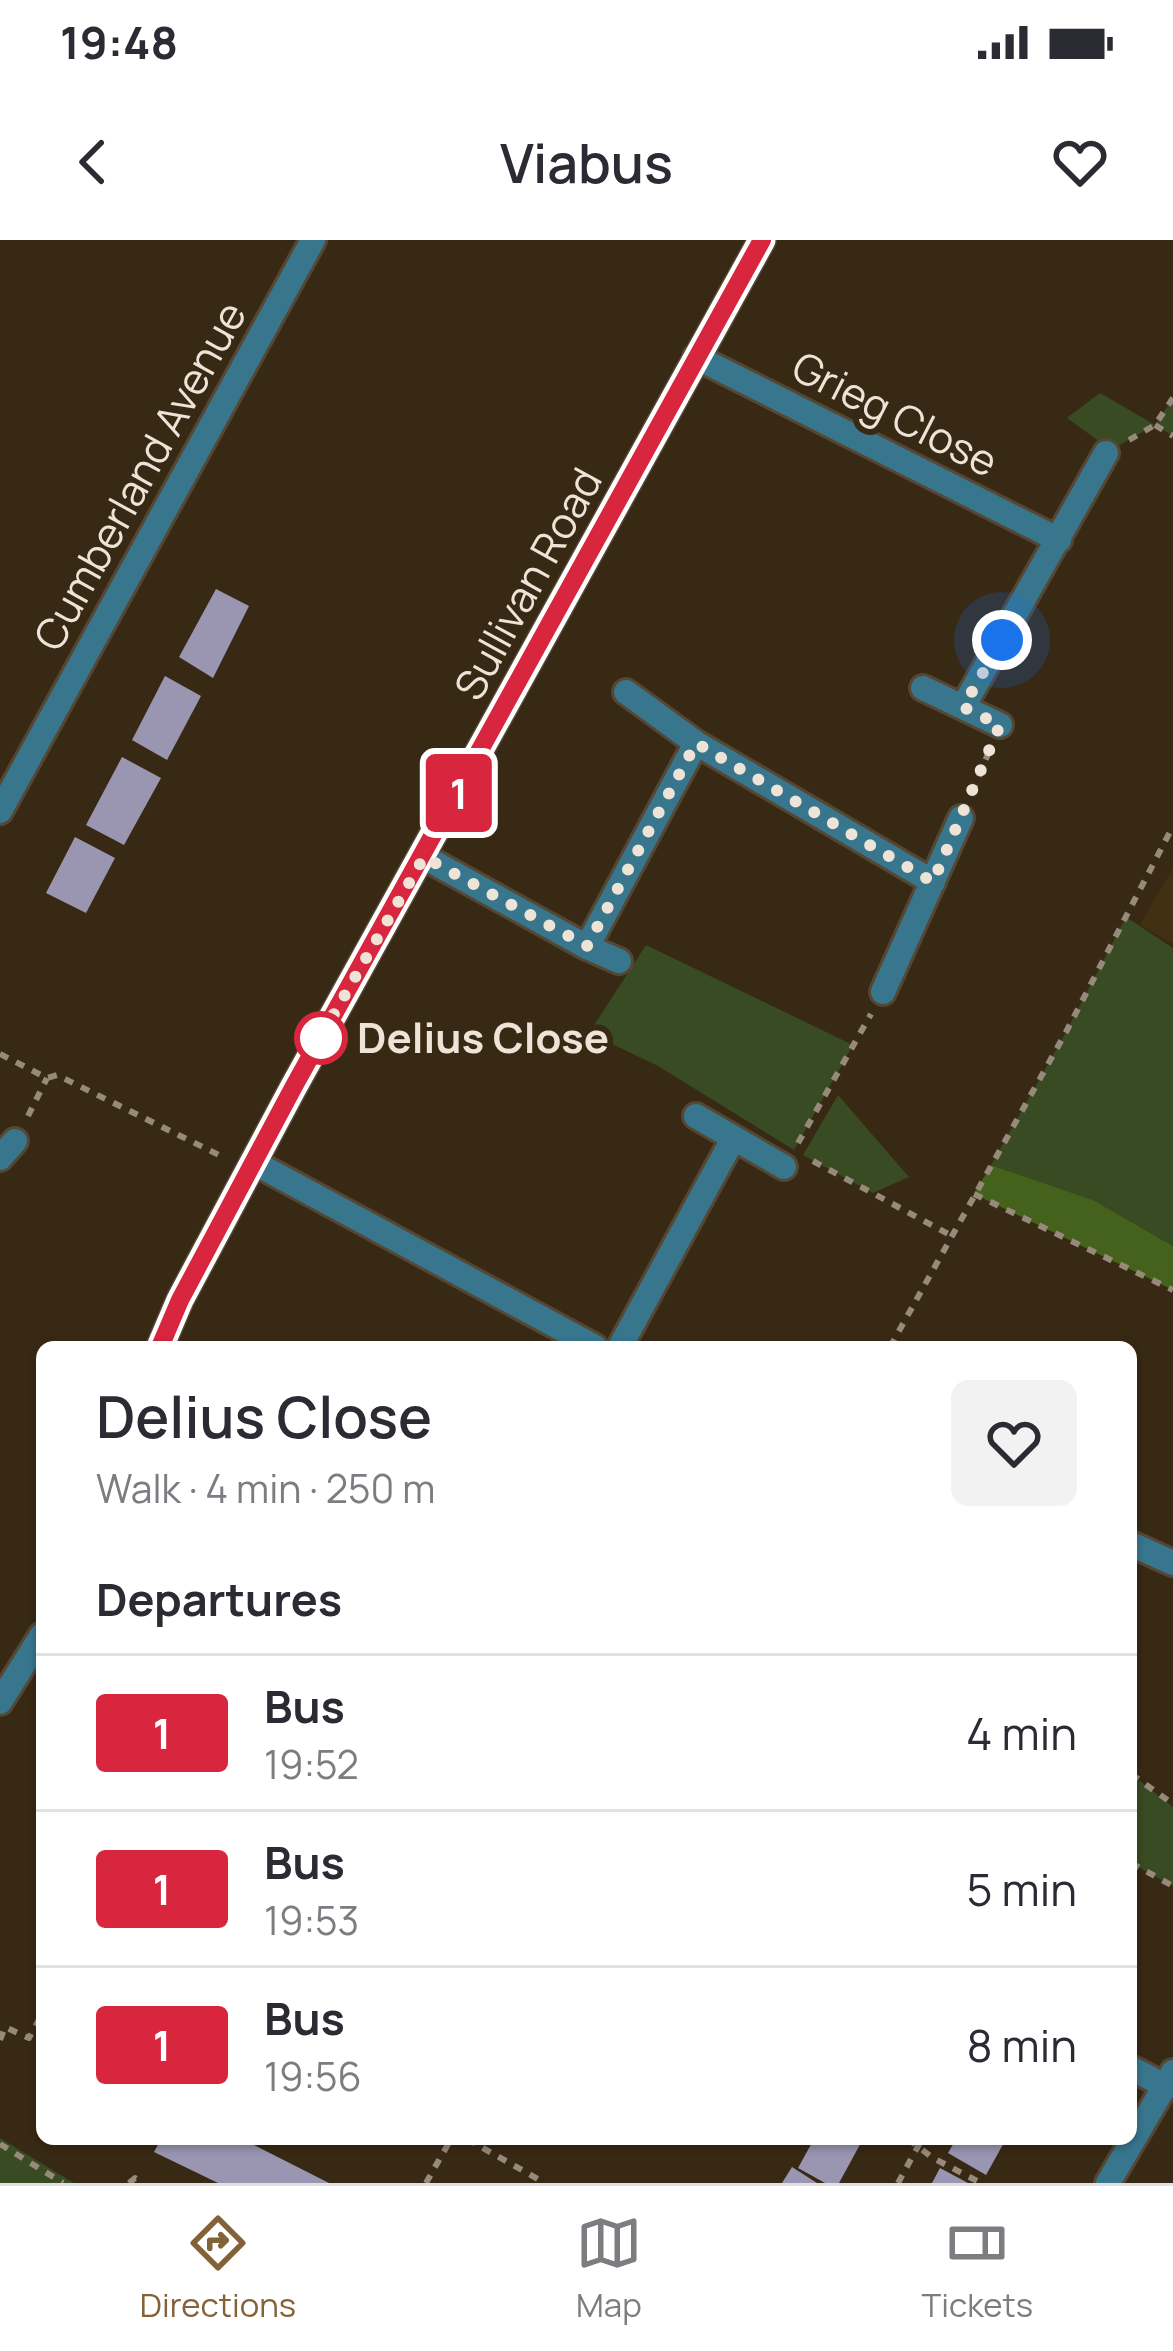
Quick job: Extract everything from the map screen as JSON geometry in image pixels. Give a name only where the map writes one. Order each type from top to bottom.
[{"type":"street","name":"Cumberland Avenue","points":[[0,811],[313,240]]},
{"type":"street","name":"Sullivan Road","points":[[163,1341],[254,1162],[762,240]]},
{"type":"street","name":"Grieg Close","points":[[696,357],[1059,540]]},
{"type":"street","points":[[963,707],[1106,453]]},
{"type":"street","points":[[923,688],[1000,725]]},
{"type":"street","points":[[626,692],[696,743],[933,882]]},
{"type":"street","points":[[587,946],[696,743]]},
{"type":"street","points":[[883,992],[961,818]]},
{"type":"street","points":[[424,857],[619,961]]},
{"type":"street","points":[[696,1116],[784,1167]]},
{"type":"street","points":[[623,1341],[733,1139]]},
{"type":"street","points":[[254,1162],[584,1341]]},
{"type":"street","points":[[1137,1547],[1173,1563]]},
{"type":"street","points":[[0,1702],[36,1644]]},
{"type":"street","points":[[1137,2070],[1170,2079],[1137,2134]]},
{"type":"street","points":[[1108,2183],[1131,2145]]},
{"type":"path","points":[[1106,453],[1155,425],[1173,398]]},
{"type":"path","points":[[1155,425],[1173,436]]},
{"type":"path","points":[[961,818],[1000,725]]},
{"type":"path","points":[[893,1341],[1066,1032],[1173,826]]},
{"type":"path","points":[[883,992],[794,1150],[952,1235]]},
{"type":"path","points":[[0,1054],[47,1078],[57,1075],[221,1156]]},
{"type":"path","points":[[8,1149],[47,1078]]},
{"type":"path","points":[[974,1194],[1173,1290]]},
{"type":"path","points":[[1137,1777],[1173,1804]]},
{"type":"path","points":[[1137,1784],[1143,1780]]},
{"type":"path","points":[[1137,1866],[1173,1886]]},
{"type":"path","points":[[0,2040],[5,2027],[29,2038],[36,2025]]},
{"type":"path","points":[[0,2144],[63,2183]]},
{"type":"path","points":[[426,2183],[448,2145]]},
{"type":"path","points":[[478,2145],[545,2183]]},
{"type":"path","points":[[898,2183],[919,2145]]},
{"type":"path","points":[[923,2145],[933,2158],[981,2183]]},
{"type":"path","points":[[129,2183],[135,2178],[142,2183]]},
{"type":"shaded area","points":[[1173,868],[1173,944],[1140,925]]},
{"type":"green space","points":[[1100,393],[1155,425],[1111,450],[1067,418]]},
{"type":"green space","points":[[1173,398],[1173,436],[1155,425]]},
{"type":"green space","points":[[1126,917],[1173,948],[1173,1246],[1093,1200],[991,1165]]},
{"type":"green space","points":[[646,945],[853,1045],[794,1150],[658,1066],[589,1033]]},
{"type":"green space","points":[[838,1095],[909,1177],[873,1193],[803,1155]]},
{"type":"green space","points":[[991,1165],[1093,1200],[1173,1246],[1173,1290],[974,1194]]},
{"type":"green space","points":[[1137,1779],[1173,1807],[1173,1886],[1137,1866]]},
{"type":"green space","points":[[0,2138],[74,2183],[0,2183]]},
{"type":"building","points":[[216,589],[249,606],[213,678],[179,657]]},
{"type":"building","points":[[165,676],[201,696],[167,760],[132,740]]},
{"type":"building","points":[[122,757],[161,778],[124,845],[86,825]]},
{"type":"building","points":[[75,837],[115,858],[86,913],[46,893]]},
{"type":"building","points":[[158,2145],[254,2145],[329,2183],[218,2183],[154,2152]]},
{"type":"building","points":[[811,2145],[860,2145],[839,2183],[825,2183],[798,2168]]},
{"type":"building","points":[[953,2145],[1003,2145],[986,2175],[948,2153]]},
{"type":"building","points":[[792,2167],[817,2183],[782,2183]]},
{"type":"building","points":[[940,2168],[968,2183],[932,2183]]},
{"type":"bus line","name":"1","points":[[163,1341],[293,1088],[762,240]]},
{"type":"place","name":"Delius Close","points":[[321,1038]]},
{"type":"route","points":[[321,1038],[311,1054],[424,857],[587,946],[696,743],[933,882],[1000,725],[963,707],[1002,640]]}]
